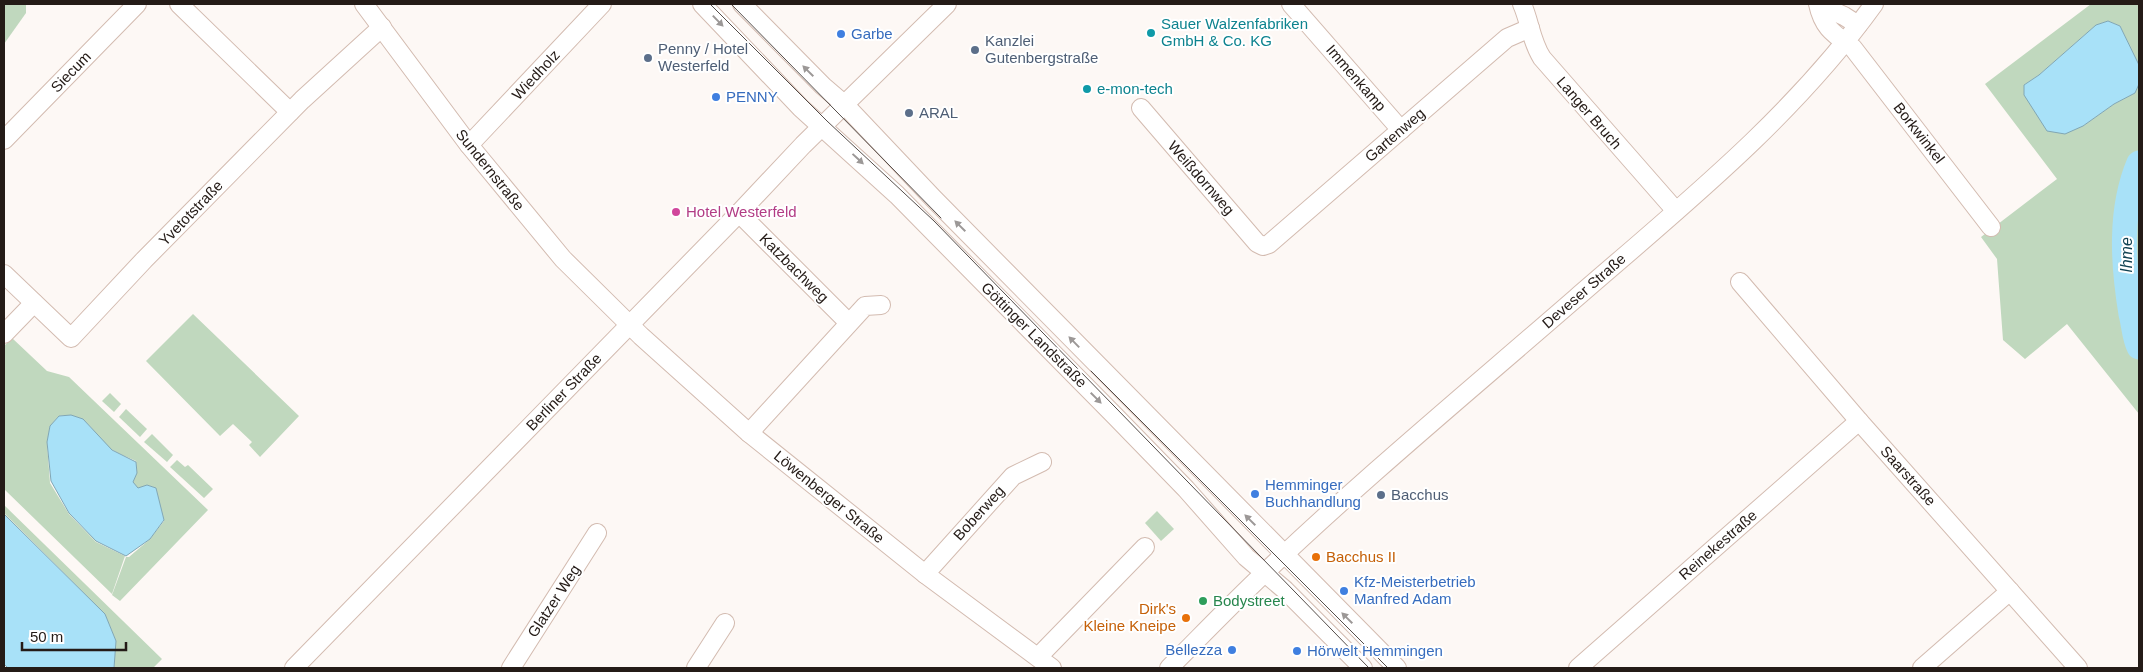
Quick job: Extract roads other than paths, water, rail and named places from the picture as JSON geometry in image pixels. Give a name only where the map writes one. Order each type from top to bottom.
[{"type":"street","name":"Siecum","points":[[4,140],[137,4]]},
{"type":"street","points":[[179,4],[290,112]]},
{"type":"street","name":"Sundernstraße","points":[[364,4],[469,145],[564,259],[630,325]]},
{"type":"street","name":"Wiedholz","points":[[469,145],[602,4]]},
{"type":"street","name":"Göttinger Landstraße","points":[[702,4],[794,102],[833,115],[933,198],[1111,380],[1276,563],[1363,668]]},
{"type":"street","name":"Göttinger Landstraße","points":[[742,4],[897,195],[1186,489],[1246,557],[1276,563],[1396,668]]},
{"type":"street","name":"Berliner Straße","points":[[294,668],[740,213],[833,115],[947,4]]},
{"type":"street","name":"Immenkamp","points":[[1291,4],[1401,130]]},
{"type":"street","name":"Langer Bruch","points":[[1522,4],[1534,45],[1542,58],[1676,211]]},
{"type":"street","points":[[1818,4],[1858,25]]},
{"type":"street","name":"Borkwinkel","points":[[1818,4],[1821,18],[1828,29],[1853,48],[1991,227]]},
{"type":"street","name":"Deveser Straße","points":[[1169,668],[1276,563],[1392,458],[1676,211],[1762,133],[1802,93],[1874,4]]},
{"type":"street","name":"Yvetotstraße","points":[[4,274],[71,338],[144,260],[290,112],[382,28]]},
{"type":"street","name":"Gartenweg","points":[[1263,246],[1269,244],[1507,38],[1530,28]]},
{"type":"street","name":"Weißdornweg","points":[[1141,108],[1257,243],[1263,246]]},
{"type":"street","name":"Katzbachweg","points":[[740,213],[849,323]]},
{"type":"street","name":"Saarstraße","points":[[1740,282],[1859,421],[2078,668]]},
{"type":"street","points":[[4,334],[34,303]]},
{"type":"street","points":[[749,433],[865,306],[881,305]]},
{"type":"street","name":"Löwenberger Straße","points":[[630,325],[749,433],[925,574],[1052,668]]},
{"type":"street","name":"Reinekestraße","points":[[1578,668],[1859,421]]},
{"type":"street","name":"Boberweg","points":[[925,574],[1013,476],[1042,462]]},
{"type":"street","name":"Glatzer Weg","points":[[511,668],[597,533]]},
{"type":"street","points":[[1038,657],[1145,547]]},
{"type":"street","points":[[1922,668],[2010,591]]},
{"type":"street","points":[[696,668],[725,623]]},
{"type":"water","points":[[2108,21],[2120,26],[2139,65],[2139,84],[2135,93],[2114,104],[2083,126],[2065,134],[2047,131],[2024,95],[2024,85],[2039,75],[2096,25]]},
{"type":"water","points":[[71,415],[83,419],[112,450],[136,462],[137,473],[133,482],[138,488],[147,485],[156,488],[164,520],[150,539],[126,556],[96,541],[69,513],[51,481],[47,442],[50,426],[59,416]]},
{"type":"water","points":[[4,514],[105,614],[116,641],[114,668],[8,668],[4,664]]},
{"type":"waterway","name":"Ihme","points":[[2139,163],[2128,200],[2124,238],[2128,295],[2139,347]]},
{"type":"tram line","points":[[710,4],[827,121],[934,221],[1369,668]]},
{"type":"tram line","points":[[731,4],[941,218]]},
{"type":"tram line","points":[[1091,371],[1388,668]]},
{"type":"place","name":"Sauer Walzenfabriken GmbH & Co. KG","points":[[1151,33]]},
{"type":"place","name":"Garbe","points":[[841,34]]},
{"type":"place","name":"Kanzlei Gutenbergstraße","points":[[975,50]]},
{"type":"place","name":"Penny / Hotel Westerfeld","points":[[648,58]]},
{"type":"place","name":"e-mon-tech","points":[[1087,89]]},
{"type":"place","name":"PENNY","points":[[716,97]]},
{"type":"place","name":"ARAL","points":[[909,113]]},
{"type":"place","name":"Hotel Westerfeld","points":[[676,212]]},
{"type":"place","name":"Hemminger Buchhandlung","points":[[1255,494]]},
{"type":"place","name":"Bacchus","points":[[1381,495]]},
{"type":"place","name":"Bacchus II","points":[[1316,557]]},
{"type":"place","name":"Kfz-Meisterbetrieb Manfred Adam","points":[[1344,591]]},
{"type":"place","name":"Bodystreet","points":[[1203,601]]},
{"type":"place","name":"Dirk's Kleine Kneipe","points":[[1186,618]]},
{"type":"place","name":"Bellezza","points":[[1232,650]]},
{"type":"place","name":"Hörwelt Hemmingen","points":[[1297,651]]}]
